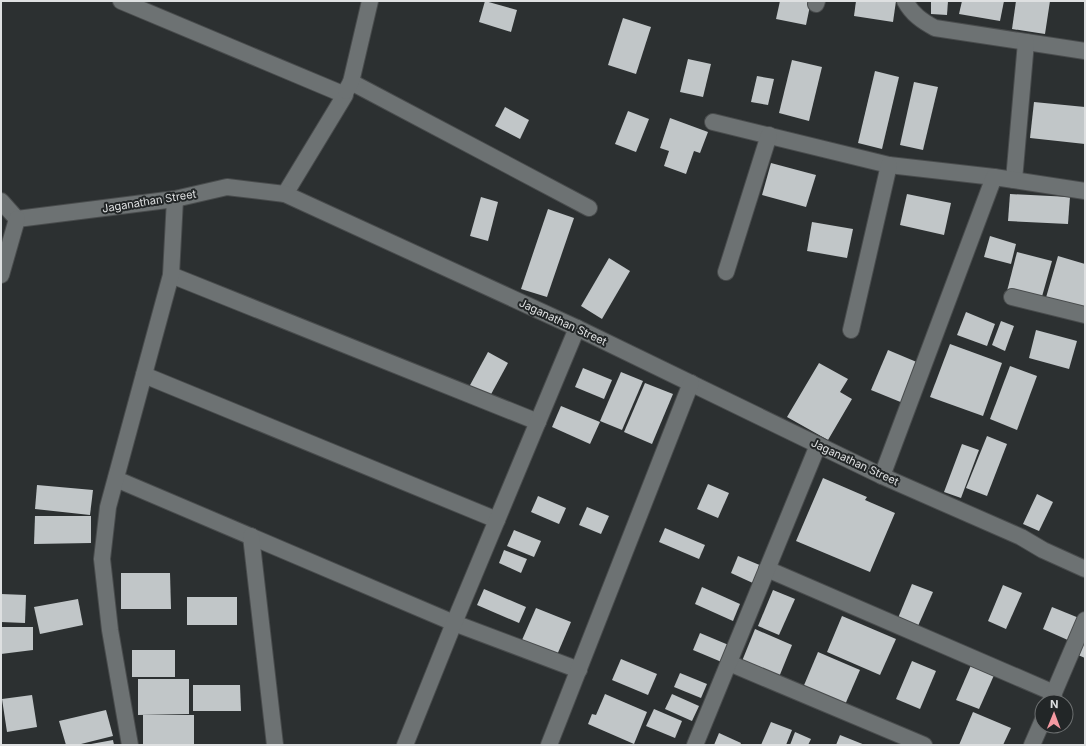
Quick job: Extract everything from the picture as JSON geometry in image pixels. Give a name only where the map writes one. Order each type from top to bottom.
[{"type":"street","points":[[121,1],[348,88],[589,208]]},
{"type":"street","points":[[285,194],[348,88],[370,1]]},
{"type":"street","points":[[905,1],[914,14],[922,21],[935,28],[1085,51]]},
{"type":"street","points":[[1014,180],[1026,42]]},
{"type":"street","points":[[713,122],[889,165],[994,177],[1085,191]]},
{"type":"street","points":[[726,272],[769,135]]},
{"type":"street","points":[[851,330],[889,165]]},
{"type":"street","points":[[882,476],[994,177]]},
{"type":"street","name":"Jaganathan Street","points":[[16,219],[175,200],[227,187],[285,194],[577,328],[882,476],[1021,537],[1042,550],[1085,569]]},
{"type":"street","points":[[130,745],[110,630],[102,559],[108,507],[171,275],[175,200]]},
{"type":"street","points":[[1,201],[16,219],[1,275]]},
{"type":"street","points":[[171,275],[538,422]]},
{"type":"street","points":[[1012,296],[1085,315]]},
{"type":"street","points":[[405,745],[454,623],[577,328]]},
{"type":"street","points":[[144,375],[497,520]]},
{"type":"street","points":[[549,745],[691,383]]},
{"type":"street","points":[[695,745],[818,445]]},
{"type":"street","points":[[116,479],[454,623],[579,670]]},
{"type":"street","points":[[251,536],[275,745]]},
{"type":"street","points":[[767,569],[1043,694]]},
{"type":"street","points":[[1054,694],[1085,620]]},
{"type":"street","points":[[729,663],[924,745]]},
{"type":"street","points":[[1032,745],[1037,734]]},
{"type":"building","points":[[485,1],[517,10],[511,32],[479,22]]},
{"type":"building","points":[[780,1],[811,1],[806,25],[776,19]]},
{"type":"building","points":[[856,1],[896,1],[893,22],[854,16]]},
{"type":"building","points":[[931,1],[948,1],[947,15],[931,14]]},
{"type":"building","points":[[962,1],[1004,1],[1000,21],[959,14]]},
{"type":"building","points":[[1016,1],[1050,1],[1045,34],[1012,29]]},
{"type":"building","points":[[623,18],[651,27],[636,74],[608,65]]},
{"type":"building","points":[[688,59],[711,64],[703,97],[680,92]]},
{"type":"building","points":[[792,60],[822,67],[809,121],[779,113]]},
{"type":"building","points":[[875,71],[899,77],[882,149],[858,143]]},
{"type":"building","points":[[757,76],[774,79],[768,105],[751,102]]},
{"type":"building","points":[[914,82],[938,87],[923,150],[900,145]]},
{"type":"building","points":[[1034,102],[1085,107],[1085,144],[1030,138]]},
{"type":"building","points":[[505,107],[529,120],[520,139],[495,126]]},
{"type":"building","points":[[628,111],[649,119],[636,152],[615,144]]},
{"type":"building","points":[[670,118],[708,132],[700,153],[694,151],[686,174],[664,166],[669,151],[660,148]]},
{"type":"building","points":[[771,163],[816,175],[806,207],[762,195]]},
{"type":"building","points":[[907,194],[951,203],[944,235],[900,225]]},
{"type":"building","points":[[1010,194],[1070,197],[1068,224],[1008,221]]},
{"type":"building","points":[[481,197],[498,202],[488,241],[470,236]]},
{"type":"building","points":[[548,209],[574,218],[547,297],[521,289]]},
{"type":"building","points":[[812,222],[853,229],[847,258],[807,251]]},
{"type":"building","points":[[990,236],[1016,244],[1011,264],[984,257]]},
{"type":"building","points":[[1017,252],[1052,261],[1041,300],[1007,291]]},
{"type":"building","points":[[1058,256],[1085,264],[1085,309],[1045,301]]},
{"type":"building","points":[[609,258],[630,271],[602,319],[581,306]]},
{"type":"building","points":[[966,312],[995,324],[987,346],[957,335]]},
{"type":"building","points":[[1001,321],[1014,326],[1005,351],[992,345]]},
{"type":"building","points":[[1036,330],[1077,341],[1069,369],[1029,358]]},
{"type":"building","points":[[950,344],[1002,363],[983,416],[930,397]]},
{"type":"building","points":[[888,350],[919,363],[903,403],[871,390]]},
{"type":"building","points":[[488,352],[508,363],[489,398],[469,387]]},
{"type":"building","points":[[819,363],[848,379],[840,392],[852,399],[828,440],[787,417]]},
{"type":"building","points":[[1010,366],[1037,376],[1017,430],[990,419]]},
{"type":"building","points":[[583,368],[612,380],[604,399],[575,387]]},
{"type":"building","points":[[621,372],[643,381],[622,430],[600,421]]},
{"type":"building","points":[[645,383],[673,394],[652,444],[624,432]]},
{"type":"building","points":[[561,406],[600,422],[590,444],[552,427]]},
{"type":"building","points":[[987,436],[1007,444],[987,496],[966,488]]},
{"type":"building","points":[[962,444],[979,450],[961,498],[944,492]]},
{"type":"building","points":[[823,478],[867,497],[865,500],[895,513],[870,572],[796,541]]},
{"type":"building","points":[[708,484],[729,493],[718,518],[697,509]]},
{"type":"building","points":[[37,485],[93,490],[90,515],[35,509]]},
{"type":"building","points":[[1037,494],[1053,502],[1039,531],[1023,524]]},
{"type":"building","points":[[538,496],[566,508],[559,524],[531,512]]},
{"type":"building","points":[[587,507],[609,516],[601,534],[579,525]]},
{"type":"building","points":[[35,516],[91,516],[91,543],[34,544]]},
{"type":"building","points":[[665,528],[705,545],[699,559],[659,542]]},
{"type":"building","points":[[514,530],[541,541],[534,557],[507,546]]},
{"type":"building","points":[[504,550],[527,559],[521,573],[499,563]]},
{"type":"building","points":[[738,556],[762,566],[755,584],[731,573]]},
{"type":"building","points":[[121,573],[170,573],[171,609],[121,609]]},
{"type":"building","points":[[912,584],[933,592],[918,626],[898,618]]},
{"type":"building","points":[[1003,585],[1022,593],[1006,629],[988,621]]},
{"type":"building","points":[[702,587],[740,604],[733,621],[695,604]]},
{"type":"building","points":[[484,589],[526,607],[519,623],[477,605]]},
{"type":"building","points":[[773,590],[795,599],[779,635],[758,626]]},
{"type":"building","points":[[1,594],[26,595],[25,623],[1,622]]},
{"type":"building","points":[[187,597],[237,597],[237,625],[187,625]]},
{"type":"building","points":[[78,599],[83,625],[40,634],[34,607]]},
{"type":"building","points":[[1052,607],[1079,618],[1070,641],[1043,629]]},
{"type":"building","points":[[536,608],[571,622],[557,655],[522,640]]},
{"type":"building","points":[[842,616],[896,639],[880,675],[827,652]]},
{"type":"building","points":[[1,627],[33,627],[33,650],[1,654]]},
{"type":"building","points":[[755,629],[792,645],[779,677],[742,661]]},
{"type":"building","points":[[700,633],[731,646],[724,663],[693,650]]},
{"type":"building","points":[[1085,639],[1085,658],[1078,655]]},
{"type":"building","points":[[132,650],[175,650],[175,677],[132,677]]},
{"type":"building","points":[[818,652],[860,670],[844,707],[802,690]]},
{"type":"building","points":[[621,659],[657,674],[648,695],[612,680]]},
{"type":"building","points":[[912,661],[936,671],[920,709],[896,699]]},
{"type":"building","points":[[972,663],[995,673],[979,709],[956,700]]},
{"type":"building","points":[[680,673],[707,684],[701,698],[674,687]]},
{"type":"building","points":[[138,679],[189,679],[189,714],[138,715]]},
{"type":"building","points":[[193,685],[240,685],[241,711],[193,711]]},
{"type":"building","points":[[605,694],[647,712],[634,744],[588,724],[592,714],[596,715]]},
{"type":"building","points":[[672,694],[699,706],[692,721],[665,709]]},
{"type":"building","points":[[32,695],[37,727],[7,732],[2,699]]},
{"type":"building","points":[[654,709],[682,721],[675,738],[646,726]]},
{"type":"building","points":[[106,710],[113,736],[77,745],[66,745],[59,721]]},
{"type":"building","points":[[973,712],[1011,728],[1003,745],[959,745]]},
{"type":"building","points":[[143,715],[194,715],[194,745],[143,745]]},
{"type":"building","points":[[771,722],[792,730],[786,745],[761,745]]},
{"type":"building","points":[[795,732],[811,739],[808,745],[790,745]]},
{"type":"building","points":[[719,733],[741,743],[740,745],[714,745]]},
{"type":"building","points":[[840,735],[865,745],[836,745]]},
{"type":"building","points":[[113,740],[114,745],[91,745],[91,744]]}]
